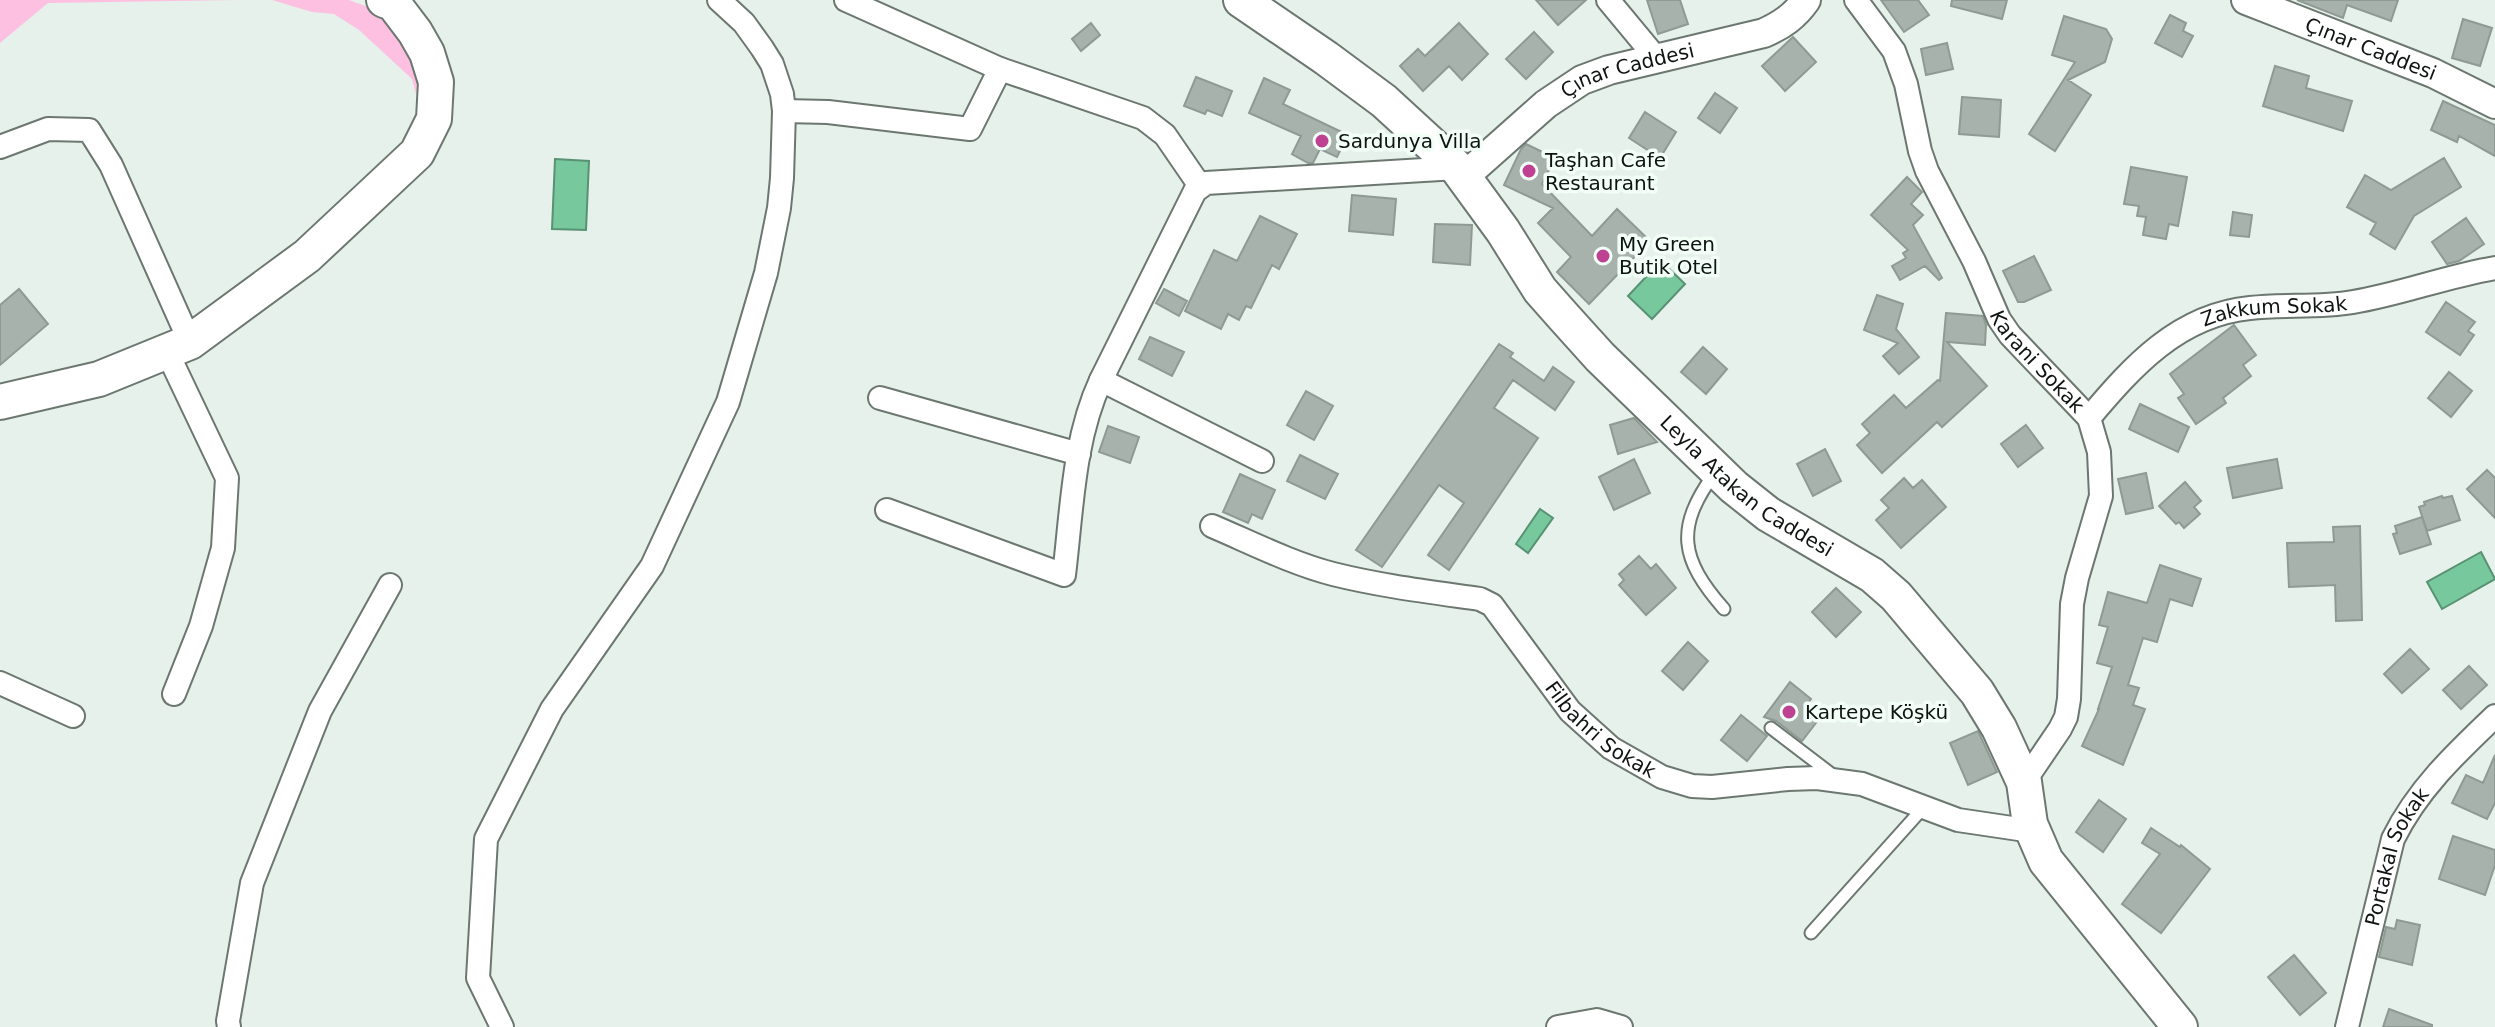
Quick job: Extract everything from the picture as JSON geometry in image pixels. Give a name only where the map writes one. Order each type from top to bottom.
[{"type":"main road","points":[[0,402],[99,379],[178,347],[307,256],[417,153],[434,119],[436,82],[427,53],[415,32],[393,3],[384,0]]},
{"type":"main road","name":"Leyla Atakan Caddesi","points":[[1241,0],[1356,79],[1461,172],[1540,290],[1600,357],[1717,470],[1768,514],[1872,575],[1896,596],[1977,692],[1999,728],[2024,782],[2032,831],[2046,861],[2180,1027]]},
{"type":"street","points":[[502,1027],[478,978],[486,839],[552,709],[652,566],[728,402],[766,273],[779,208],[784,111],[772,64],[744,23],[719,0]]},
{"type":"street","points":[[846,0],[1000,69],[1143,118],[1165,135],[1200,186]]},
{"type":"street","points":[[1608,0],[1657,59]]},
{"type":"street","name":"Çınar Caddesi","points":[[1461,172],[1564,90],[1598,74],[1764,33],[1798,12],[1806,0]]},
{"type":"street","name":"Karani Sokak","points":[[1856,0],[1894,51],[1906,84],[1927,171],[1974,261],[1999,319],[2010,335],[2089,418],[2099,452],[2101,496],[2072,604],[2066,717],[2024,782]]},
{"type":"street","name":"Çınar Caddesi","points":[[2246,0],[2433,73],[2495,104]]},
{"type":"street","points":[[784,111],[828,112],[970,129],[1000,69]]},
{"type":"street","points":[[0,147],[48,129],[89,130],[111,165],[227,478],[223,548],[201,626],[174,694]]},
{"type":"street","points":[[887,510],[1064,575],[1079,454],[1088,411],[1195,191],[1206,183],[1461,172]]},
{"type":"street","name":"Zakkum Sokak","points":[[2089,418],[2128,372],[2150,352],[2175,335],[2221,312],[2252,307],[2353,302],[2495,268]]},
{"type":"street","points":[[1101,380],[1262,461]]},
{"type":"street","points":[[880,398],[1079,454]]},
{"type":"street","name":"Filbahri Sokak","points":[[1212,526],[1332,573],[1392,586],[1480,599],[1492,605],[1570,711],[1611,748],[1662,777],[1692,786],[1712,787],[1788,779],[1862,784],[1958,820],[2032,831]]},
{"type":"street","points":[[229,1027],[252,883],[320,711],[390,585]]},
{"type":"street","points":[[0,683],[73,716]]},
{"type":"street","name":"Portakal Sokak","points":[[2347,1027],[2393,839],[2407,812],[2430,782],[2495,716]]},
{"type":"street","points":[[1558,1027],[1597,1020],[1621,1027]]},
{"type":"lane","points":[[1717,470],[1694,505],[1689,517],[1688,537],[1695,572],[1724,609]]},
{"type":"lane","points":[[1771,728],[1840,781]]},
{"type":"lane","points":[[1811,933],[1924,807]]},
{"type":"shaded area","points":[[0,0],[237,0],[48,3],[0,43]]},
{"type":"shaded area","points":[[272,0],[349,0],[368,7],[407,35],[427,94],[416,94],[412,79],[359,30],[334,14],[312,12]]},
{"type":"shaded area","points":[[555,159],[589,161],[586,230],[552,229]]},
{"type":"shaded area","points":[[1661,261],[1685,284],[1652,319],[1628,296]]},
{"type":"shaded area","points":[[1540,509],[1553,518],[1528,553],[1516,544]]},
{"type":"shaded area","points":[[2481,552],[2495,579],[2442,609],[2427,582]]},
{"type":"building","points":[[1536,0],[1586,0],[1558,25]]},
{"type":"building","points":[[1647,0],[1680,0],[1688,24],[1658,34]]},
{"type":"building","points":[[1881,0],[1918,0],[1929,15],[1904,32]]},
{"type":"building","points":[[1952,0],[2007,0],[2002,19],[1951,6]]},
{"type":"building","points":[[2297,0],[2398,0],[2391,21],[2347,5],[2343,18]]},
{"type":"building","points":[[2170,15],[2186,23],[2183,31],[2193,36],[2182,57],[2155,43]]},
{"type":"building","points":[[2064,16],[2106,29],[2112,39],[2105,62],[2068,80],[2091,95],[2055,151],[2029,134],[2075,62],[2052,55]]},
{"type":"building","points":[[2463,19],[2492,28],[2480,66],[2452,58]]},
{"type":"building","points":[[1091,23],[1100,35],[1081,51],[1072,39]]},
{"type":"building","points":[[1459,23],[1488,54],[1462,80],[1449,66],[1423,91],[1400,66],[1418,49],[1425,56]]},
{"type":"building","points":[[1534,32],[1553,52],[1526,79],[1506,59]]},
{"type":"building","points":[[1793,37],[1816,62],[1785,91],[1762,66]]},
{"type":"building","points":[[1947,43],[1953,69],[1926,75],[1921,49]]},
{"type":"building","points":[[2275,66],[2309,76],[2306,88],[2352,101],[2343,131],[2263,106]]},
{"type":"building","points":[[1196,77],[1232,91],[1222,116],[1184,106]]},
{"type":"building","points":[[1264,78],[1290,90],[1283,104],[1348,135],[1337,157],[1320,149],[1313,163],[1308,163],[1292,154],[1301,136],[1249,113]]},
{"type":"building","points":[[1715,93],[1737,108],[1720,133],[1698,118]]},
{"type":"building","points":[[1962,97],[2001,100],[1999,137],[1959,134]]},
{"type":"building","points":[[2443,101],[2495,125],[2495,156],[2459,136],[2457,142],[2431,130]]},
{"type":"building","points":[[1645,112],[1676,132],[1660,158],[1629,138]]},
{"type":"building","points":[[1526,144],[1555,158],[1542,184],[1592,236],[1617,209],[1650,241],[1589,304],[1557,272],[1571,257],[1538,223],[1553,208],[1504,185]]},
{"type":"building","points":[[2444,158],[2461,187],[2414,216],[2395,249],[2370,234],[2376,223],[2347,207],[2365,175],[2391,190]]},
{"type":"building","points":[[2131,167],[2187,177],[2178,226],[2169,224],[2166,239],[2143,235],[2146,217],[2137,216],[2139,206],[2124,204]]},
{"type":"building","points":[[1907,177],[1922,192],[1911,204],[1923,215],[1913,225],[1942,278],[1939,280],[1925,266],[1900,280],[1892,266],[1906,258],[1903,253],[1908,250],[1871,215]]},
{"type":"building","points":[[1352,195],[1396,199],[1393,235],[1349,231]]},
{"type":"building","points":[[2233,212],[2252,215],[2249,237],[2230,235]]},
{"type":"building","points":[[1260,216],[1297,234],[1279,269],[1272,265],[1251,308],[1246,306],[1239,320],[1228,314],[1221,329],[1185,311],[1214,250],[1237,261]]},
{"type":"building","points":[[2466,218],[2484,244],[2459,261],[2447,264],[2432,242]]},
{"type":"building","points":[[1435,224],[1472,225],[1470,265],[1433,262]]},
{"type":"building","points":[[2034,256],[2051,290],[2018,302],[2003,271]]},
{"type":"building","points":[[19,289],[48,324],[0,365],[0,305]]},
{"type":"building","points":[[1164,289],[1187,301],[1179,316],[1156,303]]},
{"type":"building","points":[[1877,295],[1903,304],[1896,329],[1919,357],[1899,374],[1883,356],[1898,343],[1864,330]]},
{"type":"building","points":[[2446,302],[2475,322],[2468,331],[2474,335],[2460,355],[2426,332]]},
{"type":"building","points":[[1946,313],[1983,316],[1985,345],[1947,342],[1987,386],[1942,427],[1937,422],[1882,473],[1857,445],[1870,433],[1862,424],[1894,395],[1906,408],[1940,381]]},
{"type":"building","points":[[2234,325],[2256,355],[2243,365],[2251,376],[2223,398],[2226,403],[2196,424],[2178,398],[2184,394],[2170,374]]},
{"type":"building","points":[[1150,337],[1184,352],[1172,376],[1139,359]]},
{"type":"building","points":[[1499,344],[1513,353],[1510,357],[1544,381],[1553,367],[1574,382],[1555,410],[1513,380],[1494,408],[1538,438],[1449,570],[1428,555],[1464,503],[1439,485],[1382,567],[1356,550]]},
{"type":"building","points":[[1703,347],[1727,369],[1706,394],[1681,372]]},
{"type":"building","points":[[2449,372],[2472,391],[2451,417],[2428,398]]},
{"type":"building","points":[[1306,391],[1333,406],[1314,440],[1287,425]]},
{"type":"building","points":[[2140,404],[2189,427],[2178,452],[2129,429]]},
{"type":"building","points":[[1634,418],[1657,442],[1618,454],[1610,425]]},
{"type":"building","points":[[2026,425],[2043,448],[2018,467],[2001,444]]},
{"type":"building","points":[[1108,426],[1139,437],[1130,463],[1099,452]]},
{"type":"building","points":[[1825,449],[1841,481],[1813,496],[1797,464]]},
{"type":"building","points":[[1300,455],[1338,474],[1325,499],[1287,481]]},
{"type":"building","points":[[1634,459],[1650,493],[1614,510],[1599,477]]},
{"type":"building","points":[[2277,459],[2282,488],[2233,498],[2227,468]]},
{"type":"building","points":[[2487,470],[2495,478],[2495,518],[2467,489]]},
{"type":"building","points":[[2146,473],[2153,508],[2126,514],[2118,479]]},
{"type":"building","points":[[1240,474],[1275,490],[1262,519],[1252,514],[1248,523],[1223,512]]},
{"type":"building","points":[[1904,478],[1913,488],[1922,480],[1946,507],[1901,548],[1876,520],[1889,508],[1881,500]]},
{"type":"building","points":[[2185,482],[2201,501],[2194,507],[2200,514],[2184,528],[2159,506]]},
{"type":"building","points":[[2442,496],[2452,496],[2460,520],[2427,531],[2419,507]]},
{"type":"building","points":[[2422,517],[2431,544],[2400,554],[2393,534],[2397,533],[2395,526]]},
{"type":"building","points":[[2360,526],[2362,620],[2336,621],[2335,585],[2289,587],[2287,543],[2334,542],[2333,527]]},
{"type":"building","points":[[1639,556],[1651,569],[1656,564],[1676,588],[1646,615],[1619,585],[1624,580],[1619,574]]},
{"type":"building","points":[[2160,565],[2201,579],[2192,606],[2170,599],[2157,642],[2143,638],[2128,685],[2139,688],[2133,705],[2145,709],[2123,765],[2082,746],[2099,709],[2112,667],[2097,663],[2108,627],[2099,625],[2108,592],[2147,603]]},
{"type":"building","points":[[1836,588],[1861,612],[1836,637],[1812,612]]},
{"type":"building","points":[[1688,642],[1708,661],[1683,690],[1662,671]]},
{"type":"building","points":[[2410,649],[2429,669],[2402,693],[2384,674]]},
{"type":"building","points":[[2469,666],[2487,685],[2461,709],[2443,690]]},
{"type":"building","name":"Kartepe Köşkü","points":[[1790,682],[1811,699],[1805,708],[1819,719],[1802,741],[1776,721],[1764,717]]},
{"type":"building","points":[[1741,715],[1767,736],[1747,761],[1721,740]]},
{"type":"building","points":[[1978,731],[1997,772],[1968,785],[1950,743]]},
{"type":"building","points":[[2495,755],[2495,803],[2487,819],[2452,803],[2466,775],[2483,783]]},
{"type":"building","points":[[2099,800],[2126,819],[2103,852],[2076,832]]},
{"type":"building","points":[[2151,828],[2181,845],[2210,869],[2161,933],[2122,904],[2160,854],[2142,843]]},
{"type":"building","points":[[2453,836],[2495,850],[2495,865],[2485,895],[2439,879]]},
{"type":"building","points":[[2397,920],[2420,925],[2412,965],[2379,957],[2386,927],[2395,929]]},
{"type":"building","points":[[2294,955],[2326,993],[2300,1015],[2268,977]]},
{"type":"building","points":[[2389,1009],[2432,1025],[2432,1027],[2383,1027]]},
{"type":"place","name":"Sardunya Villa","points":[[1322,141]]},
{"type":"place","name":"Taşhan Cafe Restaurant","points":[[1529,171]]},
{"type":"place","name":"My Green Butik Otel","points":[[1603,256]]},
{"type":"place","name":"Kartepe Köşkü","points":[[1789,712]]}]
